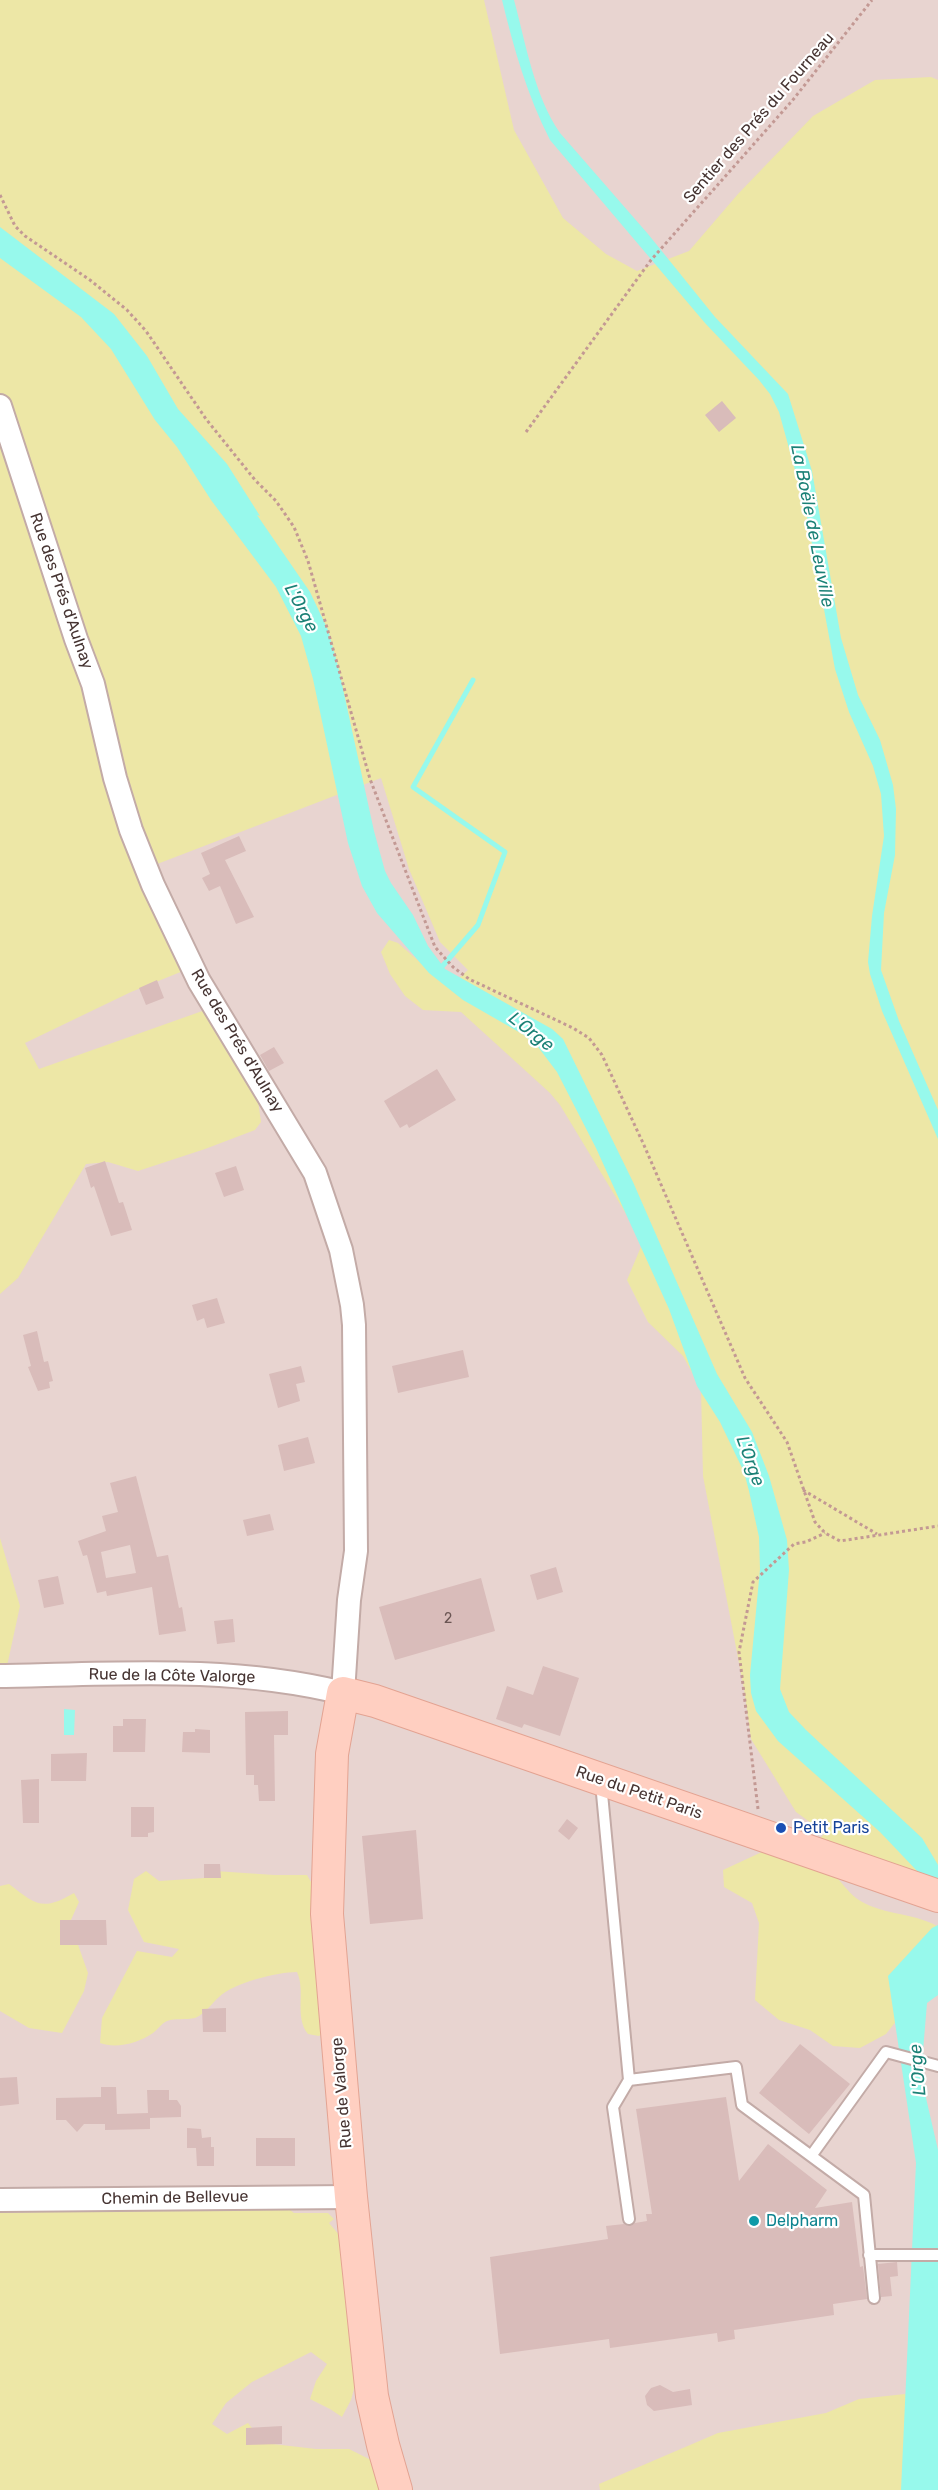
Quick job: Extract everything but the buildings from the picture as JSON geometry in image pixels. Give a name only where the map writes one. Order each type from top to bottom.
[{"type":"street","name":"Rue des Prés d'Aulnay","points":[[0,406],[76,639],[87,663],[115,778],[131,830],[153,885],[199,981],[315,1173],[341,1250],[354,1324],[356,1551],[349,1600],[343,1693]]},
{"type":"street","name":"Rue de la Côte Valorge","points":[[0,1676],[205,1674],[288,1680],[343,1693]]},
{"type":"street","name":"Rue du Petit Paris","points":[[343,1693],[375,1701],[936,1895]]},
{"type":"street","name":"Rue de Valorge","points":[[343,1693],[332,1754],[327,1914],[351,2197],[372,2396],[396,2490]]},
{"type":"street","name":"Chemin de Bellevue","points":[[0,2200],[351,2197]]},
{"type":"lane","points":[[601,1779],[629,2080],[613,2107],[629,2218]]},
{"type":"lane","points":[[812,2156],[886,2052],[933,2064]]},
{"type":"lane","points":[[629,2080],[736,2067],[742,2105],[864,2195],[874,2298]]},
{"type":"lane","points":[[870,2255],[938,2255]]},
{"type":"path","name":"Sentier des Prés du Fourneau","points":[[526,432],[651,260],[792,101],[872,0]]},
{"type":"path","points":[[0,195],[15,226],[25,236],[90,280],[127,310],[146,332],[206,419],[255,480],[276,501],[294,527],[308,561],[370,779],[435,947],[453,967],[469,979],[573,1028],[589,1038],[602,1055],[643,1143],[745,1378],[787,1442],[815,1522],[825,1533],[840,1541],[938,1526]]},
{"type":"path","points":[[803,1489],[879,1535]]},
{"type":"path","points":[[758,1814],[739,1652],[753,1582],[794,1544],[806,1542],[825,1533]]},
{"type":"shaded area","points":[[0,0],[938,0],[938,2490],[0,2490]]},
{"type":"shaded area","points":[[0,0],[484,0],[514,130],[563,218],[606,254],[637,271],[689,251],[738,194],[813,116],[875,80],[931,77],[938,80],[938,1885],[833,1874],[853,1896],[865,1904],[927,1921],[937,1926],[905,2010],[886,2034],[860,2048],[833,2046],[810,2030],[779,2020],[755,2000],[759,1923],[752,1903],[724,1887],[723,1870],[777,1845],[812,1847],[825,1833],[796,1812],[751,1739],[744,1689],[703,1476],[701,1389],[683,1356],[648,1322],[627,1280],[643,1242],[560,1105],[550,1093],[461,1012],[423,1010],[405,996],[390,974],[381,952],[389,940],[398,943],[438,978],[458,979],[468,970],[440,942],[409,869],[381,778],[139,871],[188,969],[131,992],[25,1043],[39,1069],[208,1009],[256,1087],[261,1122],[255,1130],[138,1171],[108,1162],[86,1164],[18,1278],[0,1294]]},
{"type":"shaded area","points":[[0,1538],[20,1606],[7,1666],[0,1666]]},
{"type":"shaded area","points":[[146,1871],[159,1881],[205,1878],[215,1871],[307,1875],[315,1889],[325,2031],[319,2036],[308,2034],[304,2027],[301,2012],[301,1987],[297,1972],[267,1976],[234,1987],[219,1997],[199,2016],[192,2019],[167,2021],[141,2040],[120,2045],[100,2043],[102,2018],[137,1951],[172,1957],[179,1949],[144,1942],[128,1910],[134,1879]]},
{"type":"shaded area","points":[[9,1884],[26,1897],[39,1903],[54,1902],[74,1893],[79,1902],[70,1922],[88,1973],[84,1991],[62,2033],[29,2028],[0,2011],[0,1886]]},
{"type":"shaded area","points":[[285,2206],[294,2213],[328,2213],[334,2219],[329,2223],[341,2237],[358,2374],[351,2400],[342,2417],[310,2399],[316,2381],[327,2364],[311,2352],[252,2382],[226,2403],[212,2424],[227,2434],[248,2423],[264,2443],[316,2449],[349,2449],[375,2462],[385,2490],[0,2490],[0,2213]]},
{"type":"shaded area","points":[[905,2394],[915,2406],[918,2490],[600,2490],[599,2484],[718,2433],[826,2413],[859,2399]]},
{"type":"water","name":"La Boële de Leuville","points":[[502,0],[514,0],[537,86],[560,133],[648,234],[715,317],[788,394],[812,471],[841,638],[858,695],[880,740],[893,785],[896,809],[895,855],[884,913],[881,970],[899,1021],[938,1110],[938,1139],[882,1011],[870,974],[868,962],[872,916],[884,836],[881,794],[873,766],[849,712],[835,669],[805,506],[779,412],[770,394],[759,380],[705,323],[550,140],[534,106],[522,72]]},
{"type":"water","name":"L'Orge","points":[[0,227],[114,314],[147,356],[178,409],[227,464],[260,516],[257,515],[310,592],[328,630],[338,666],[385,871],[413,915],[428,946],[445,969],[552,1029],[563,1039],[633,1182],[717,1374],[752,1432],[769,1476],[787,1540],[789,1570],[780,1689],[789,1712],[922,1838],[938,1865],[938,1893],[880,1832],[778,1741],[756,1711],[751,1693],[750,1675],[760,1569],[759,1537],[744,1472],[720,1422],[697,1386],[669,1309],[596,1148],[557,1072],[538,1047],[524,1035],[463,1000],[429,973],[377,913],[362,886],[348,843],[313,679],[301,636],[276,587],[211,500],[177,447],[155,420],[111,349],[81,317],[0,258]]},
{"type":"water","points":[[64,1709],[75,1710],[74,1735],[64,1735]]},
{"type":"water","name":"L'Orge","points":[[938,1925],[938,1995],[927,2003],[923,2051],[926,2098],[938,2150],[938,2490],[901,2490],[916,2163],[888,1976],[932,1928]]},
{"type":"waterway","points":[[440,969],[478,925],[505,852],[413,787],[473,680]]},
{"type":"place","name":"Petit Paris","points":[[781,1828]]},
{"type":"place","name":"Delpharm","points":[[754,2221]]}]
